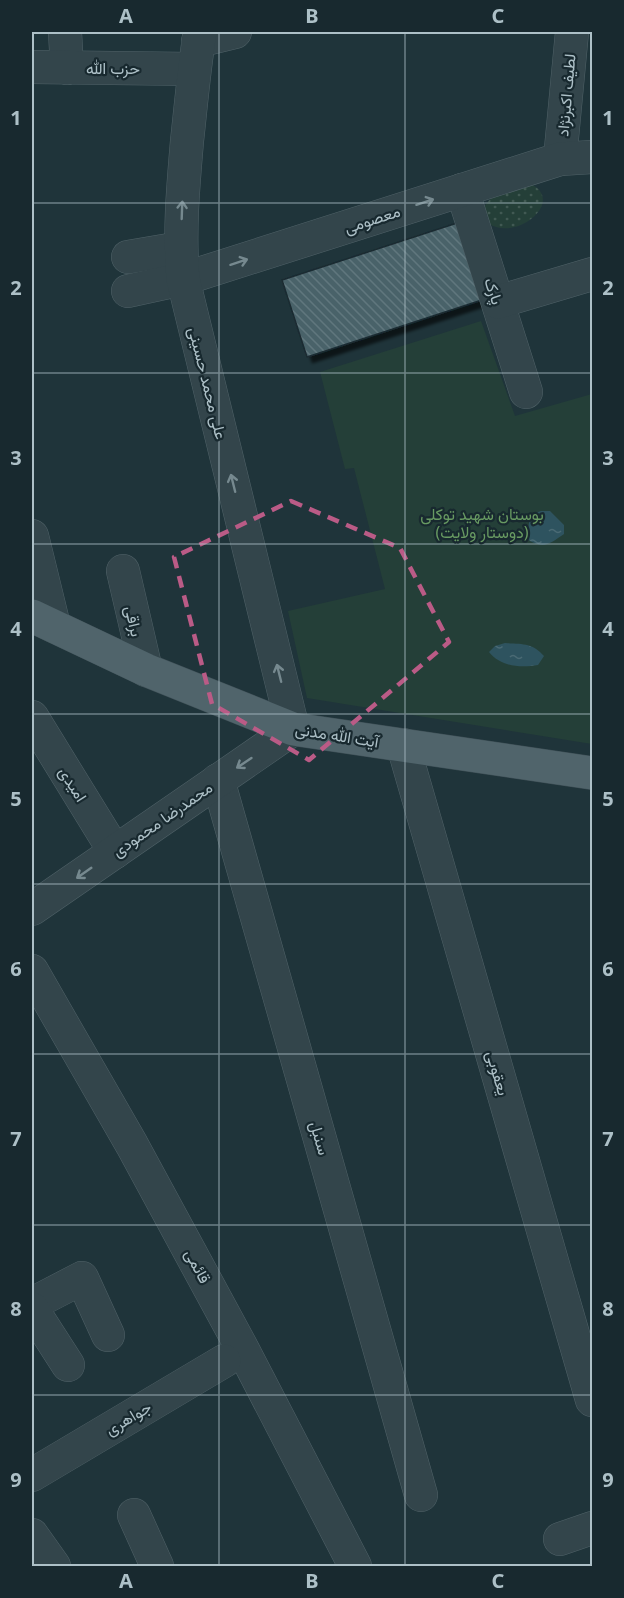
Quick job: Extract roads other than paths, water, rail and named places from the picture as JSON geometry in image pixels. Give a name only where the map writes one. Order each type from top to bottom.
[{"type":"main road","name":"آیت الله مدنی","points":[[43,621],[146,670],[293,729],[592,773]]},
{"type":"street","points":[[65,32],[66,68]]},
{"type":"street","name":"حزب الله","points":[[32,67],[66,68],[197,47],[235,32]]},
{"type":"street","name":"لطیف اکبرنژاد","points":[[560,159],[572,32]]},
{"type":"street","name":"علی محمد حسینی","points":[[197,47],[183,180],[182,264],[293,729]]},
{"type":"street","name":"معصومی","points":[[182,264],[462,190],[560,159],[592,157]]},
{"type":"street","name":"پارک","points":[[462,190],[526,392]]},
{"type":"street","points":[[128,256],[182,264]]},
{"type":"street","points":[[128,291],[182,264]]},
{"type":"street","points":[[498,302],[592,274]]},
{"type":"street","points":[[32,536],[43,621]]},
{"type":"street","name":"براقی","points":[[123,571],[146,670]]},
{"type":"street","name":"امیدی","points":[[32,717],[115,852]]},
{"type":"street","name":"محمدرضا محمودی","points":[[32,909],[293,729]]},
{"type":"street","name":"یعقوبی","points":[[403,746],[592,1400]]},
{"type":"street","name":"سنبل","points":[[218,780],[421,1495]]},
{"type":"street","name":"قائمی","points":[[32,971],[143,1165],[242,1348],[355,1566]]},
{"type":"street","points":[[32,1304],[82,1278],[108,1335]]},
{"type":"street","points":[[32,1309],[68,1365]]},
{"type":"street","name":"جواهری","points":[[32,1475],[224,1361]]},
{"type":"street","points":[[134,1515],[157,1566]]},
{"type":"street","points":[[560,1539],[592,1528]]},
{"type":"street","points":[[32,1535],[54,1566]]},
{"type":"water","points":[[550,511],[564,525],[564,534],[542,545],[527,539],[530,515]]},
{"type":"water","points":[[505,643],[531,646],[544,656],[538,665],[518,666],[499,661],[489,652],[495,646]]},
{"type":"park label","name":"بوستان شهید توکلی (دوستار ولایت)","points":[[482,523]]}]
